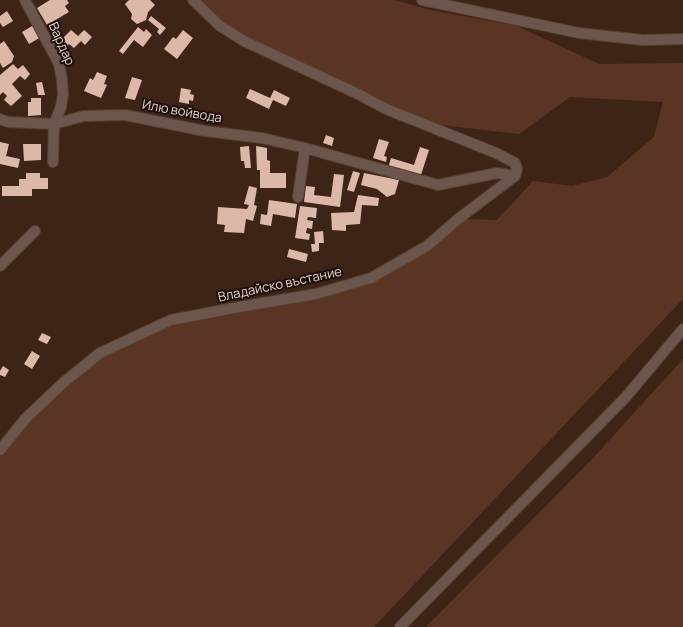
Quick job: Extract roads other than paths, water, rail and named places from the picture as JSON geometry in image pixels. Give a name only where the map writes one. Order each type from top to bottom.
[{"type":"street","name":"Вардар","points":[[25,0],[59,64],[63,94],[61,107],[54,124],[53,162]]},
{"type":"street","points":[[193,0],[220,26],[244,41],[358,94],[386,109],[496,153],[515,163],[517,169],[515,176]]},
{"type":"street","points":[[422,0],[579,32],[643,40],[683,39]]},
{"type":"street","name":"Илю войвода","points":[[0,119],[8,122],[54,124],[84,116],[126,115],[205,131],[262,138],[305,148],[438,185],[497,173],[515,176]]},
{"type":"street","points":[[298,197],[305,148]]},
{"type":"street","name":"Владайско въстание","points":[[0,450],[26,418],[63,383],[100,353],[171,320],[316,294],[371,278],[427,246],[458,219],[515,176]]},
{"type":"street","points":[[0,266],[35,231]]},
{"type":"street","points":[[400,627],[624,398],[683,329]]}]
